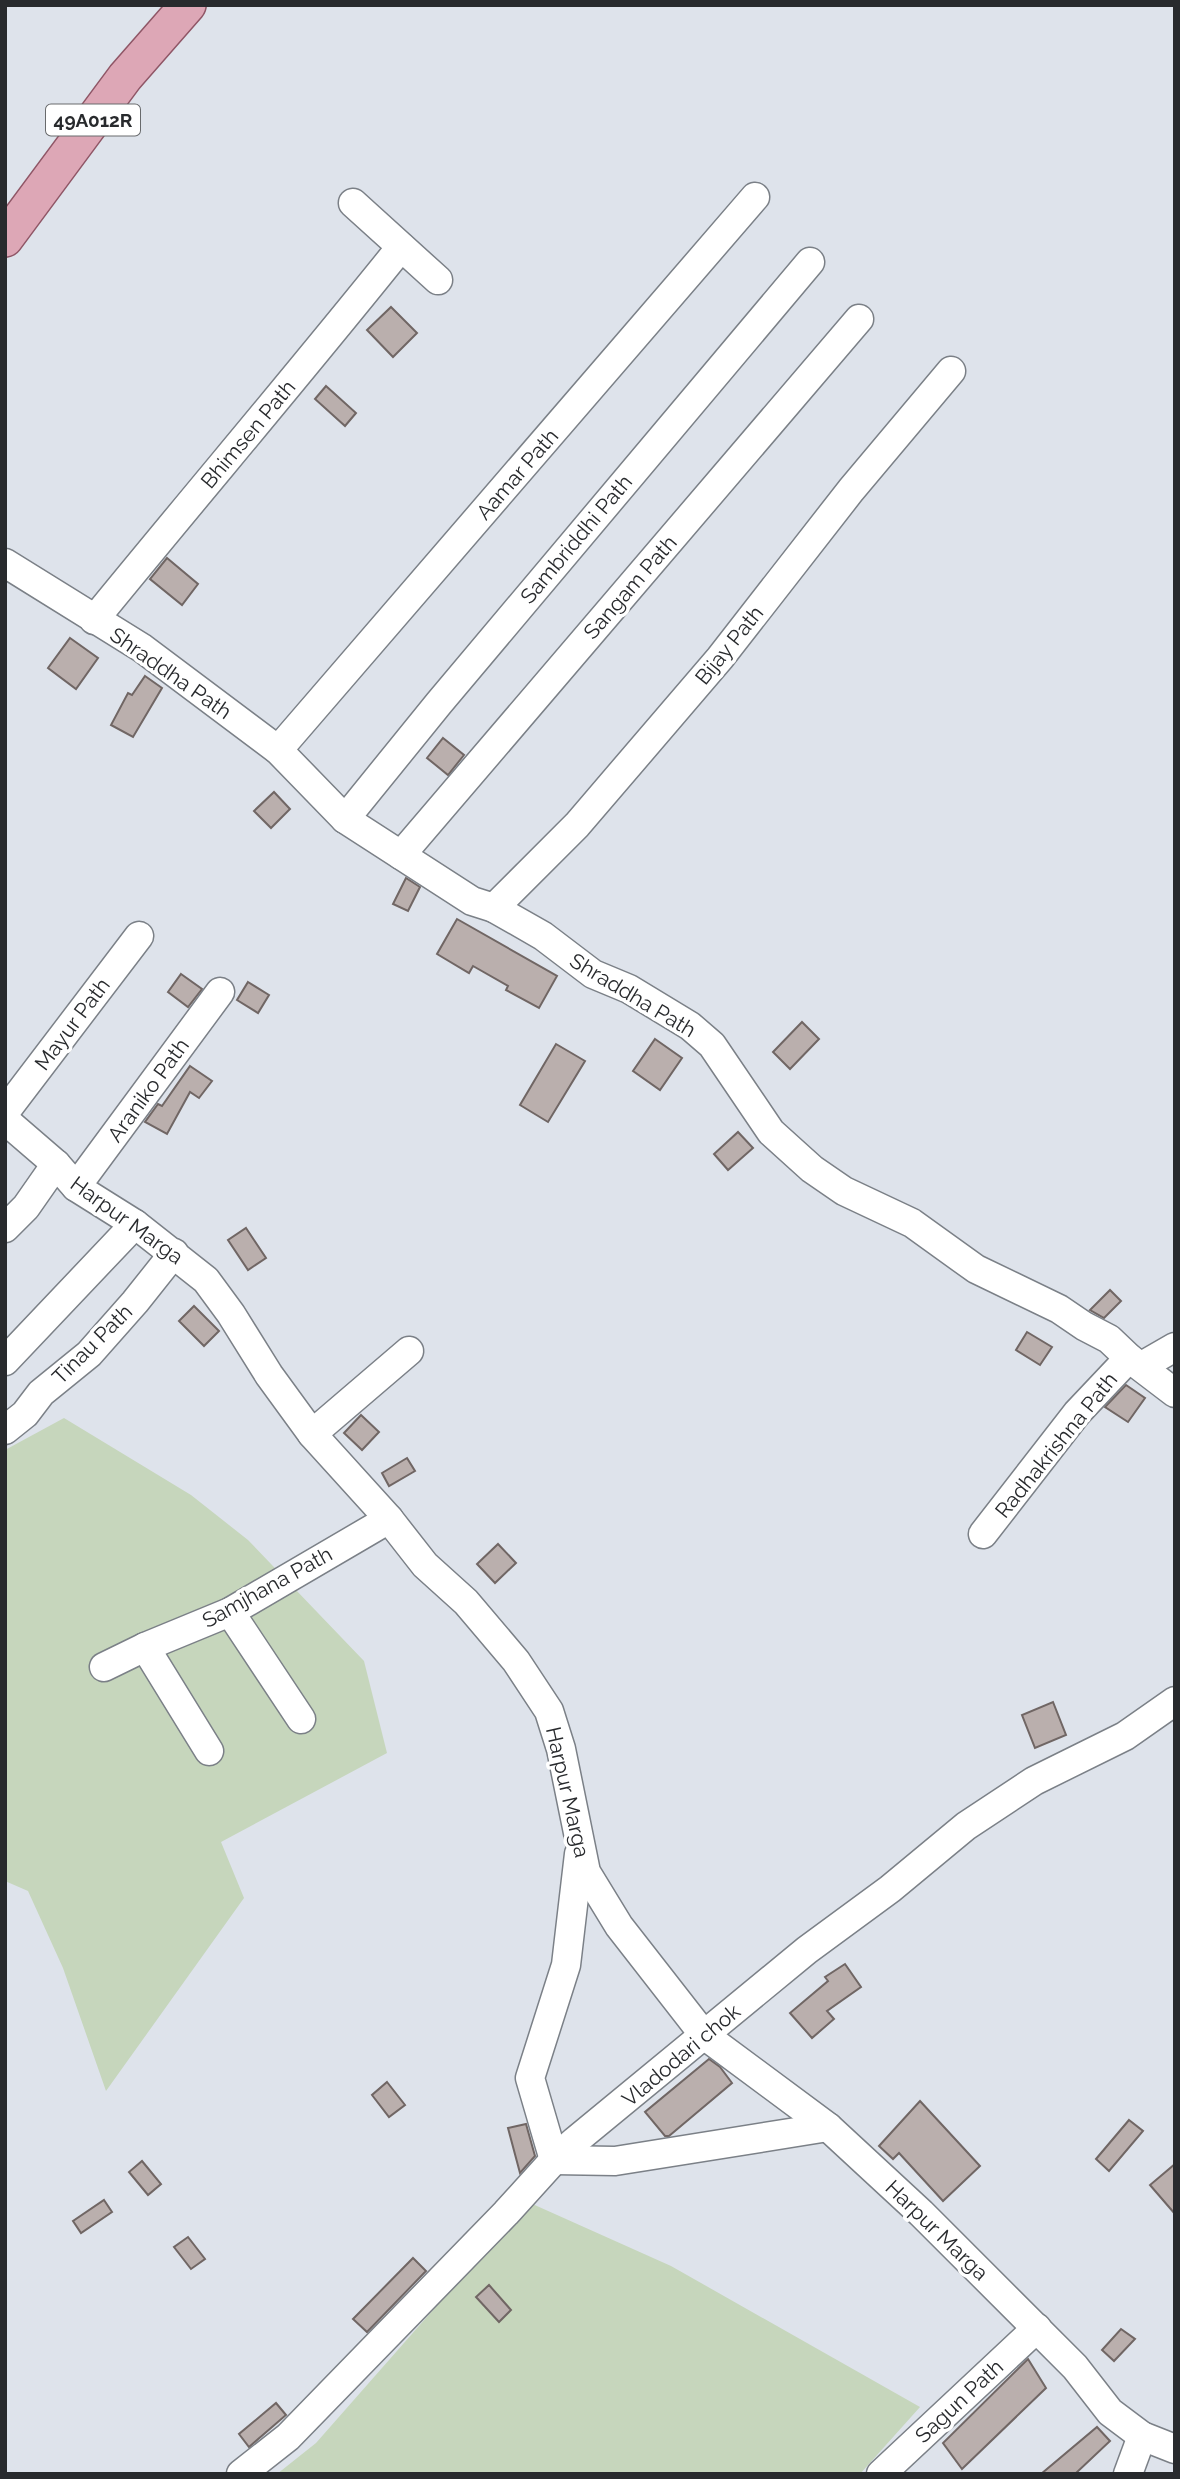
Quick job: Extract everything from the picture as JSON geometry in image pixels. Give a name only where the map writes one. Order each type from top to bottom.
[{"type":"main road","name":"49A012R","points":[[6,234],[125,77],[188,5]]},
{"type":"street","name":"Aamar Path","points":[[278,750],[755,197]]},
{"type":"street","points":[[353,203],[439,280]]},
{"type":"street","name":"Bhimsen Path","points":[[94,620],[401,247]]},
{"type":"street","name":"Sambriddhi Path","points":[[345,819],[562,555],[810,261]]},
{"type":"street","name":"Sangam Path","points":[[401,855],[859,319]]},
{"type":"street","name":"Bijay Path","points":[[494,908],[577,825],[720,658],[851,490],[951,371]]},
{"type":"street","name":"Shraddha Path","points":[[5,563],[142,648],[278,750],[345,819],[472,901],[494,908],[543,936],[593,974],[629,989],[690,1026],[712,1045],[771,1132],[812,1169],[844,1191],[912,1223],[976,1269],[1059,1309],[1109,1339],[1175,1393]]},
{"type":"street","name":"Mayur Path","points":[[5,1112],[139,936]]},
{"type":"street","name":"Araniko Path","points":[[76,1187],[220,992]]},
{"type":"street","name":"Harpur Marga","points":[[5,1120],[56,1164],[76,1187],[135,1224],[206,1280],[269,1375],[313,1434],[389,1519],[425,1565],[466,1602],[516,1661],[549,1711],[561,1749],[586,1872],[619,1926],[704,2035],[828,2127],[921,2213],[1075,2367],[1111,2412],[1142,2436],[1175,2449]]},
{"type":"street","points":[[5,1227],[26,1208],[56,1164]]},
{"type":"street","points":[[5,1362],[135,1224]]},
{"type":"street","name":"Tinau Path","points":[[5,1430],[25,1414],[41,1393],[89,1354],[174,1253]]},
{"type":"street","name":"Radhakrishna Path","points":[[983,1534],[1077,1413],[1135,1362],[1175,1347]]},
{"type":"street","points":[[313,1434],[409,1350]]},
{"type":"street","name":"Samjhana Path","points":[[104,1668],[145,1647],[230,1612],[389,1519]]},
{"type":"street","points":[[230,1612],[300,1719]]},
{"type":"street","points":[[145,1647],[209,1751]]},
{"type":"street","name":"Vladodari chok","points":[[241,2474],[288,2437],[554,2160],[704,2035],[807,1950],[890,1889],[966,1826],[1034,1781],[1125,1736],[1175,1702]]},
{"type":"street","points":[[580,1843],[566,1965],[530,2078],[554,2160],[615,2161],[828,2127]]},
{"type":"street","name":"Sagun Path","points":[[881,2474],[1037,2328]]},
{"type":"street","points":[[1128,2474],[1142,2436]]},
{"type":"green space","points":[[64,1418],[191,1495],[248,1540],[364,1661],[387,1753],[221,1842],[244,1898],[106,2091],[63,1968],[28,1891],[5,1881],[5,1450]]},
{"type":"green space","points":[[528,2202],[671,2266],[920,2407],[860,2474],[277,2474],[316,2443]]},
{"type":"building","points":[[391,307],[417,333],[393,357],[367,330]]},
{"type":"building","points":[[326,386],[356,413],[345,426],[315,399]]},
{"type":"building","points":[[167,558],[198,584],[182,605],[150,579]]},
{"type":"building","points":[[70,638],[98,658],[76,689],[48,668]]},
{"type":"building","points":[[145,676],[162,688],[133,737],[111,725],[128,693],[132,695]]},
{"type":"building","points":[[443,738],[464,755],[448,775],[427,758]]},
{"type":"building","points":[[274,792],[290,809],[271,828],[254,811]]},
{"type":"building","points":[[406,878],[420,887],[408,911],[393,904]]},
{"type":"building","points":[[457,919],[557,976],[539,1008],[506,990],[508,986],[473,966],[469,973],[437,954]]},
{"type":"building","points":[[181,974],[202,989],[188,1007],[168,992]]},
{"type":"building","points":[[248,982],[269,995],[258,1013],[237,1000]]},
{"type":"building","points":[[802,1022],[819,1039],[790,1069],[773,1052]]},
{"type":"building","points":[[655,1039],[682,1058],[660,1090],[633,1071]]},
{"type":"building","points":[[556,1044],[585,1061],[548,1122],[520,1105]]},
{"type":"building","points":[[190,1066],[212,1081],[199,1098],[190,1092],[167,1134],[145,1122],[158,1104],[162,1106]]},
{"type":"building","points":[[738,1132],[753,1148],[728,1170],[714,1154]]},
{"type":"building","points":[[246,1228],[266,1258],[248,1270],[228,1240]]},
{"type":"building","points":[[1110,1290],[1121,1301],[1104,1318],[1090,1310]]},
{"type":"building","points":[[194,1306],[219,1331],[204,1346],[179,1321]]},
{"type":"building","points":[[1027,1332],[1052,1347],[1040,1365],[1016,1350]]},
{"type":"building","points":[[1126,1385],[1145,1398],[1128,1422],[1105,1407]]},
{"type":"building","points":[[361,1415],[379,1432],[362,1450],[344,1433]]},
{"type":"building","points":[[407,1458],[415,1471],[389,1486],[382,1473]]},
{"type":"building","points":[[498,1544],[516,1563],[495,1583],[477,1564]]},
{"type":"building","points":[[1053,1702],[1066,1735],[1035,1748],[1022,1715]]},
{"type":"building","points":[[845,1964],[861,1987],[827,2011],[834,2019],[812,2038],[790,2013],[828,1981],[825,1977]]},
{"type":"building","points":[[709,2059],[720,2067],[732,2083],[669,2136],[665,2136],[645,2112]]},
{"type":"building","points":[[387,2082],[405,2105],[389,2117],[372,2095]]},
{"type":"building","points":[[920,2101],[980,2166],[943,2201],[899,2153],[893,2159],[879,2146]]},
{"type":"building","points":[[1129,2120],[1143,2131],[1109,2171],[1096,2159]]},
{"type":"building","points":[[526,2124],[535,2156],[520,2173],[508,2128]]},
{"type":"building","points":[[142,2161],[161,2184],[148,2195],[129,2172]]},
{"type":"building","points":[[1175,2164],[1175,2214],[1150,2185]]},
{"type":"building","points":[[104,2200],[112,2212],[81,2233],[73,2221]]},
{"type":"building","points":[[188,2237],[205,2259],[191,2269],[174,2247]]},
{"type":"building","points":[[413,2258],[426,2271],[367,2332],[353,2319]]},
{"type":"building","points":[[489,2285],[511,2310],[499,2322],[476,2297]]},
{"type":"building","points":[[1121,2329],[1135,2339],[1114,2361],[1102,2350]]},
{"type":"building","points":[[1028,2359],[1046,2388],[962,2469],[943,2443]]},
{"type":"building","points":[[276,2403],[286,2415],[249,2447],[239,2434]]},
{"type":"building","points":[[1097,2427],[1110,2441],[1075,2474],[1041,2474]]}]
